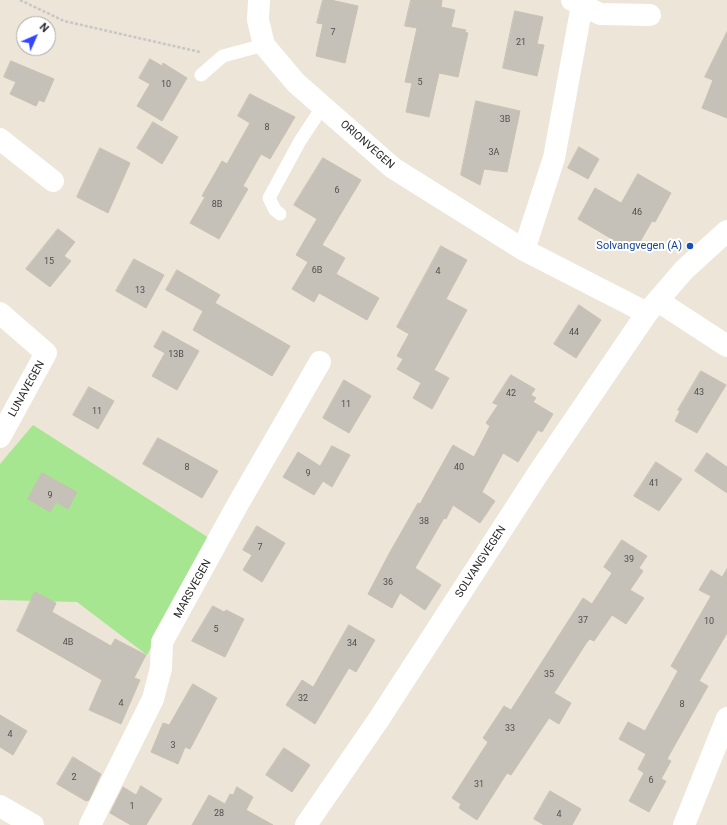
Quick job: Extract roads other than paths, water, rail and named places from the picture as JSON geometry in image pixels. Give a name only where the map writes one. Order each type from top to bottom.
[{"type":"street","name":"ORIONVEGEN","points":[[259,0],[258,20],[264,45],[296,84],[392,168],[524,250],[653,307]]},
{"type":"street","points":[[524,250],[554,158],[577,3],[600,14],[650,15]]},
{"type":"street","points":[[0,139],[53,181]]},
{"type":"street","name":"SOLVANGVEGEN","points":[[306,825],[379,719],[539,472],[653,307],[684,270],[727,231]]},
{"type":"street","points":[[653,307],[727,346]]},
{"type":"street","name":"LUNAVEGEN","points":[[0,313],[46,354],[0,437]]},
{"type":"street","name":"MARSVEGEN","points":[[90,825],[153,699],[161,668],[162,642],[238,504],[320,362]]},
{"type":"street","points":[[684,825],[727,718]]},
{"type":"street","points":[[0,806],[33,825]]},
{"type":"lane","points":[[201,75],[222,56],[264,45]]},
{"type":"lane","points":[[280,214],[275,210],[269,198],[300,141],[322,106]]},
{"type":"place","name":"Solvangvegen (A)","points":[[690,246]]}]
